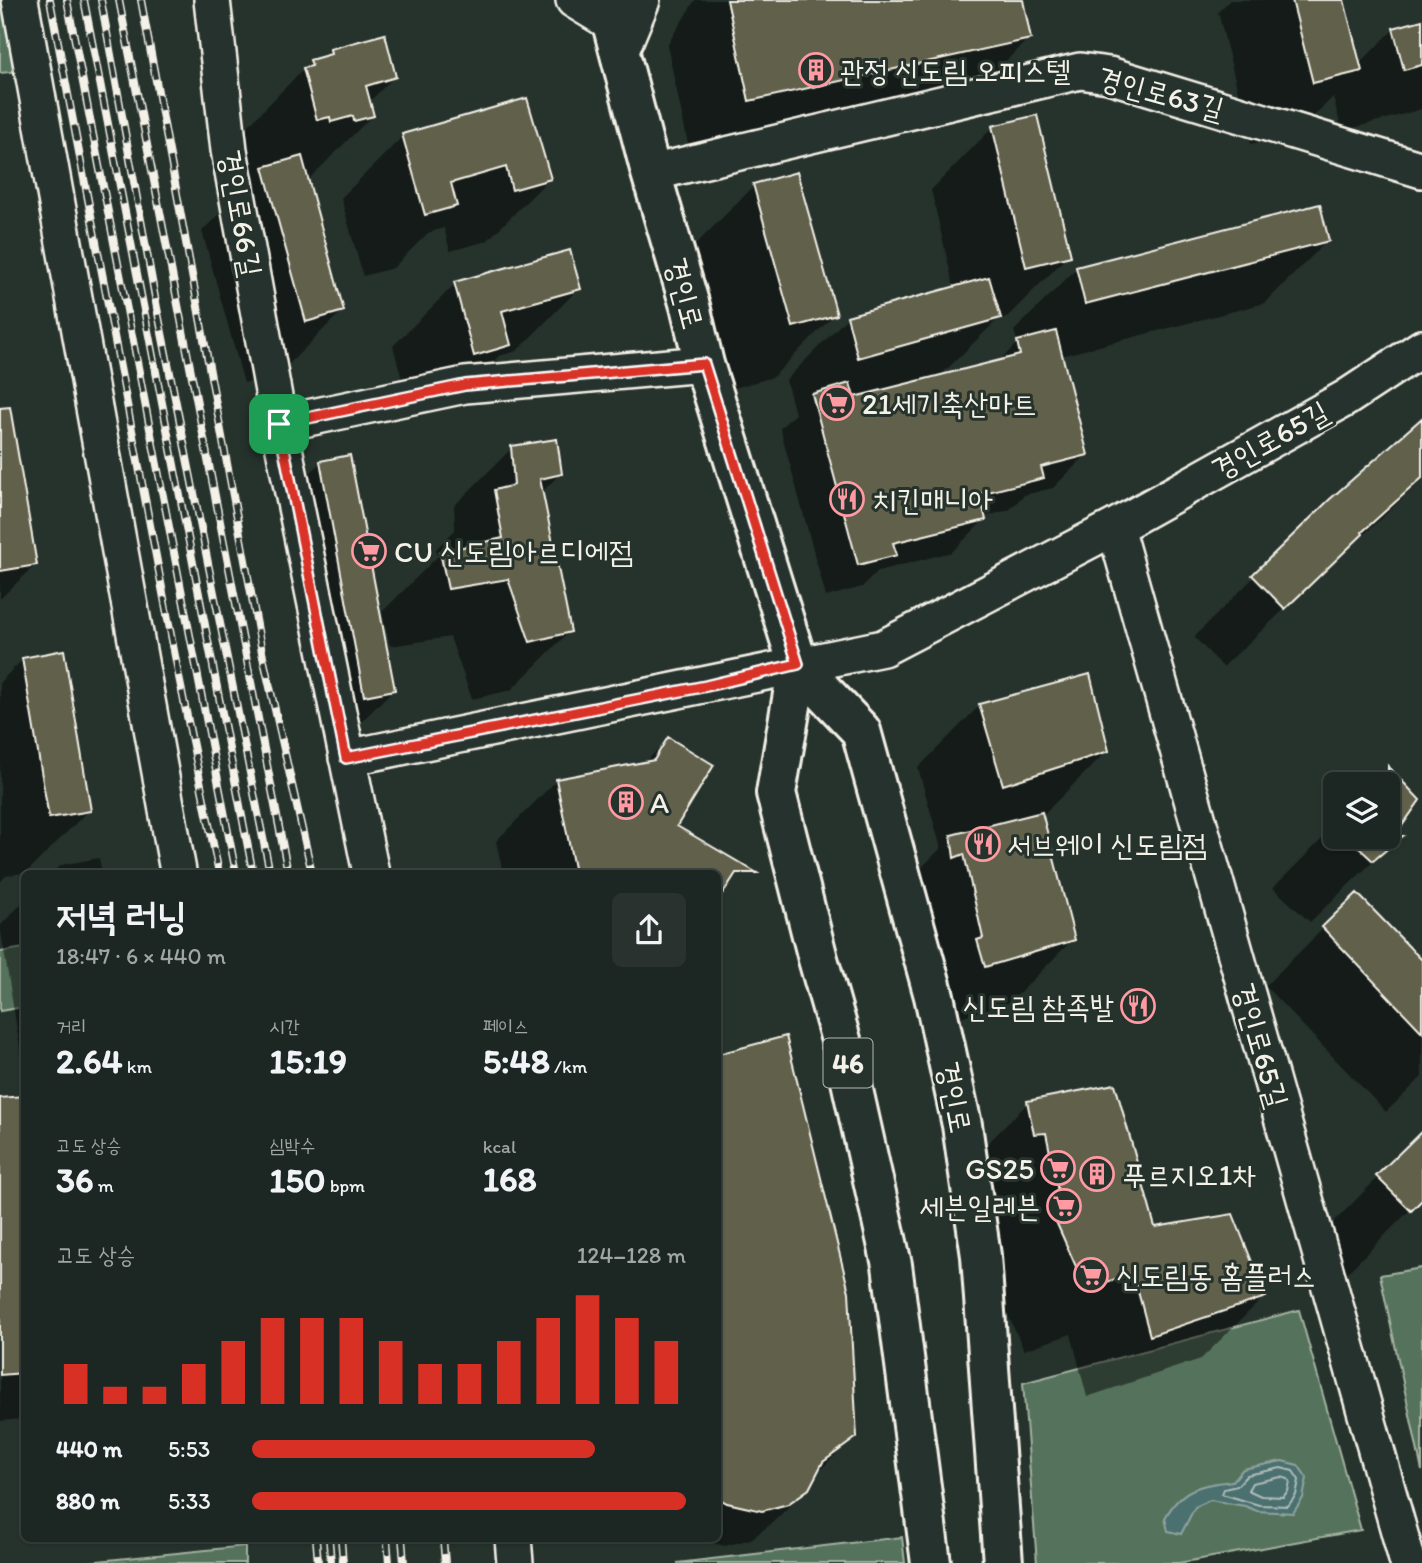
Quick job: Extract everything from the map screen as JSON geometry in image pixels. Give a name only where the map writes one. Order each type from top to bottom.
[{"type":"main road","name":"경인로","points":[[612,26],[704,364],[798,664],[861,731],[934,996],[961,1125],[981,1255],[1003,1563]]},
{"type":"main road","name":"경인로","points":[[798,664],[776,793],[845,1054],[892,1265],[931,1563]]},
{"type":"street","points":[[20,0],[178,870]]},
{"type":"street","name":"경인로66길","points":[[212,0],[229,150],[279,424],[370,870]]},
{"type":"street","points":[[574,0],[612,26],[642,0]]},
{"type":"street","name":"경인로63길","points":[[651,173],[1080,71],[1109,75],[1422,170]]},
{"type":"street","name":"경인로65길","points":[[346,758],[883,648],[1115,527],[1346,398],[1422,348]]},
{"type":"street","points":[[279,424],[465,385],[704,364]]},
{"type":"street","name":"경인로65길","points":[[1115,527],[1408,1563]]},
{"type":"street","points":[[513,1542],[515,1563]]},
{"type":"green space","points":[[0,0],[17,0],[31,70],[0,73]]},
{"type":"green space","points":[[21,948],[21,1008],[0,1011],[0,952]]},
{"type":"green space","points":[[1422,1268],[1422,1471],[1380,1275]]},
{"type":"green space","points":[[1299,1310],[1361,1530],[1179,1563],[1037,1563],[1023,1383]]},
{"type":"green space","points":[[902,1537],[905,1563],[677,1563]]},
{"type":"green space","points":[[245,1546],[245,1563],[78,1563]]},
{"type":"water","points":[[1282,1461],[1298,1465],[1307,1478],[1303,1498],[1293,1513],[1257,1511],[1245,1506],[1210,1500],[1195,1507],[1181,1534],[1168,1531],[1165,1518],[1178,1500],[1193,1489],[1233,1481],[1243,1469]]},
{"type":"building","name":"관정 신도림 오피스텔","points":[[727,0],[1023,0],[1031,39],[749,101]]},
{"type":"building","points":[[1292,0],[1344,0],[1362,71],[1313,83]]},
{"type":"building","points":[[1422,20],[1422,65],[1404,70],[1393,28]]},
{"type":"building","points":[[385,34],[396,77],[366,86],[374,116],[354,121],[353,116],[331,122],[330,117],[317,120],[303,68],[312,66],[310,60],[331,54],[330,49]]},
{"type":"building","points":[[527,98],[551,179],[512,190],[506,167],[451,183],[457,206],[425,215],[402,134]]},
{"type":"building","points":[[1037,115],[1071,256],[1026,267],[992,126]]},
{"type":"building","points":[[302,156],[344,311],[306,322],[263,167]]},
{"type":"building","points":[[797,172],[837,315],[793,327],[753,184]]},
{"type":"building","points":[[1320,204],[1329,241],[1085,304],[1076,267]]},
{"type":"building","points":[[570,250],[581,289],[502,311],[511,345],[474,356],[454,282]]},
{"type":"building","points":[[989,277],[1001,318],[858,358],[847,316]]},
{"type":"building","points":[[1056,331],[1088,455],[1041,467],[1044,478],[980,494],[986,520],[893,543],[897,555],[858,565],[812,394],[850,383],[854,397],[1020,355],[1017,341]]},
{"type":"building","points":[[10,407],[37,565],[0,571],[0,408]]},
{"type":"building","points":[[1422,418],[1422,478],[1362,532],[1363,534],[1285,609],[1252,575],[1329,500]]},
{"type":"building","points":[[557,439],[562,474],[540,479],[571,632],[530,642],[508,579],[448,589],[440,552],[503,538],[494,490],[514,485],[511,446]]},
{"type":"building","points":[[350,455],[395,690],[364,696],[320,461]]},
{"type":"building","points":[[64,650],[91,811],[49,818],[22,658]]},
{"type":"building","points":[[1090,674],[1109,751],[1003,785],[979,704]]},
{"type":"building","name":"A","points":[[668,737],[714,765],[677,826],[757,873],[736,873],[721,896],[721,870],[574,870],[556,779],[654,760]]},
{"type":"building","points":[[1400,779],[1420,800],[1400,829]]},
{"type":"building","points":[[1042,812],[1075,940],[985,967],[977,940],[983,938],[964,854],[954,858],[951,835]]},
{"type":"building","points":[[1360,849],[1387,849],[1373,861]]},
{"type":"building","points":[[1357,893],[1422,960],[1422,1032],[1322,927]]},
{"type":"building","points":[[786,1036],[849,1292],[857,1437],[823,1462],[809,1489],[788,1504],[762,1511],[721,1500],[721,1053]]},
{"type":"building","name":"푸르지오1차","points":[[1115,1084],[1155,1227],[1233,1214],[1266,1297],[1150,1336],[1133,1273],[1086,1289],[1054,1217],[1063,1216],[1046,1133],[1034,1134],[1027,1101]]},
{"type":"building","points":[[21,1096],[21,1373],[0,1375],[0,1098]]},
{"type":"building","points":[[1422,1131],[1422,1200],[1411,1211],[1376,1176]]},
{"type":"railway","points":[[50,0],[218,870]]},
{"type":"railway","points":[[67,0],[235,870]]},
{"type":"railway","points":[[84,0],[252,870]]},
{"type":"railway","points":[[101,0],[157,308],[269,870]]},
{"type":"railway","points":[[119,0],[287,870]]},
{"type":"railway","points":[[141,0],[262,652],[311,870]]},
{"type":"railway","points":[[316,1542],[318,1563]]},
{"type":"railway","points":[[329,1542],[331,1563]]},
{"type":"railway","points":[[341,1542],[343,1563]]},
{"type":"railway","points":[[387,1542],[389,1563]]},
{"type":"railway","points":[[402,1542],[404,1563]]},
{"type":"railway","points":[[443,1542],[445,1563]]},
{"type":"place","name":"관정 신도림 오피스텔","points":[[816,70]]},
{"type":"place","name":"21세기축산마트","points":[[837,403]]},
{"type":"place","name":"치킨매니아","points":[[847,499]]},
{"type":"place","name":"CU 신도림아르디에점","points":[[369,551]]},
{"type":"place","name":"A","points":[[626,802]]},
{"type":"place","name":"서브웨이 신도림점","points":[[983,844]]},
{"type":"place","name":"신도림 참족발","points":[[1138,1006]]},
{"type":"place","name":"GS25","points":[[1058,1168]]},
{"type":"place","name":"푸르지오1차","points":[[1097,1174]]},
{"type":"place","name":"세븐일레븐","points":[[1064,1206]]},
{"type":"place","name":"신도림동 홈플러스","points":[[1091,1275]]},
{"type":"route","points":[[704,364],[798,664],[706,686],[346,758],[279,424],[465,385],[704,364]]}]
